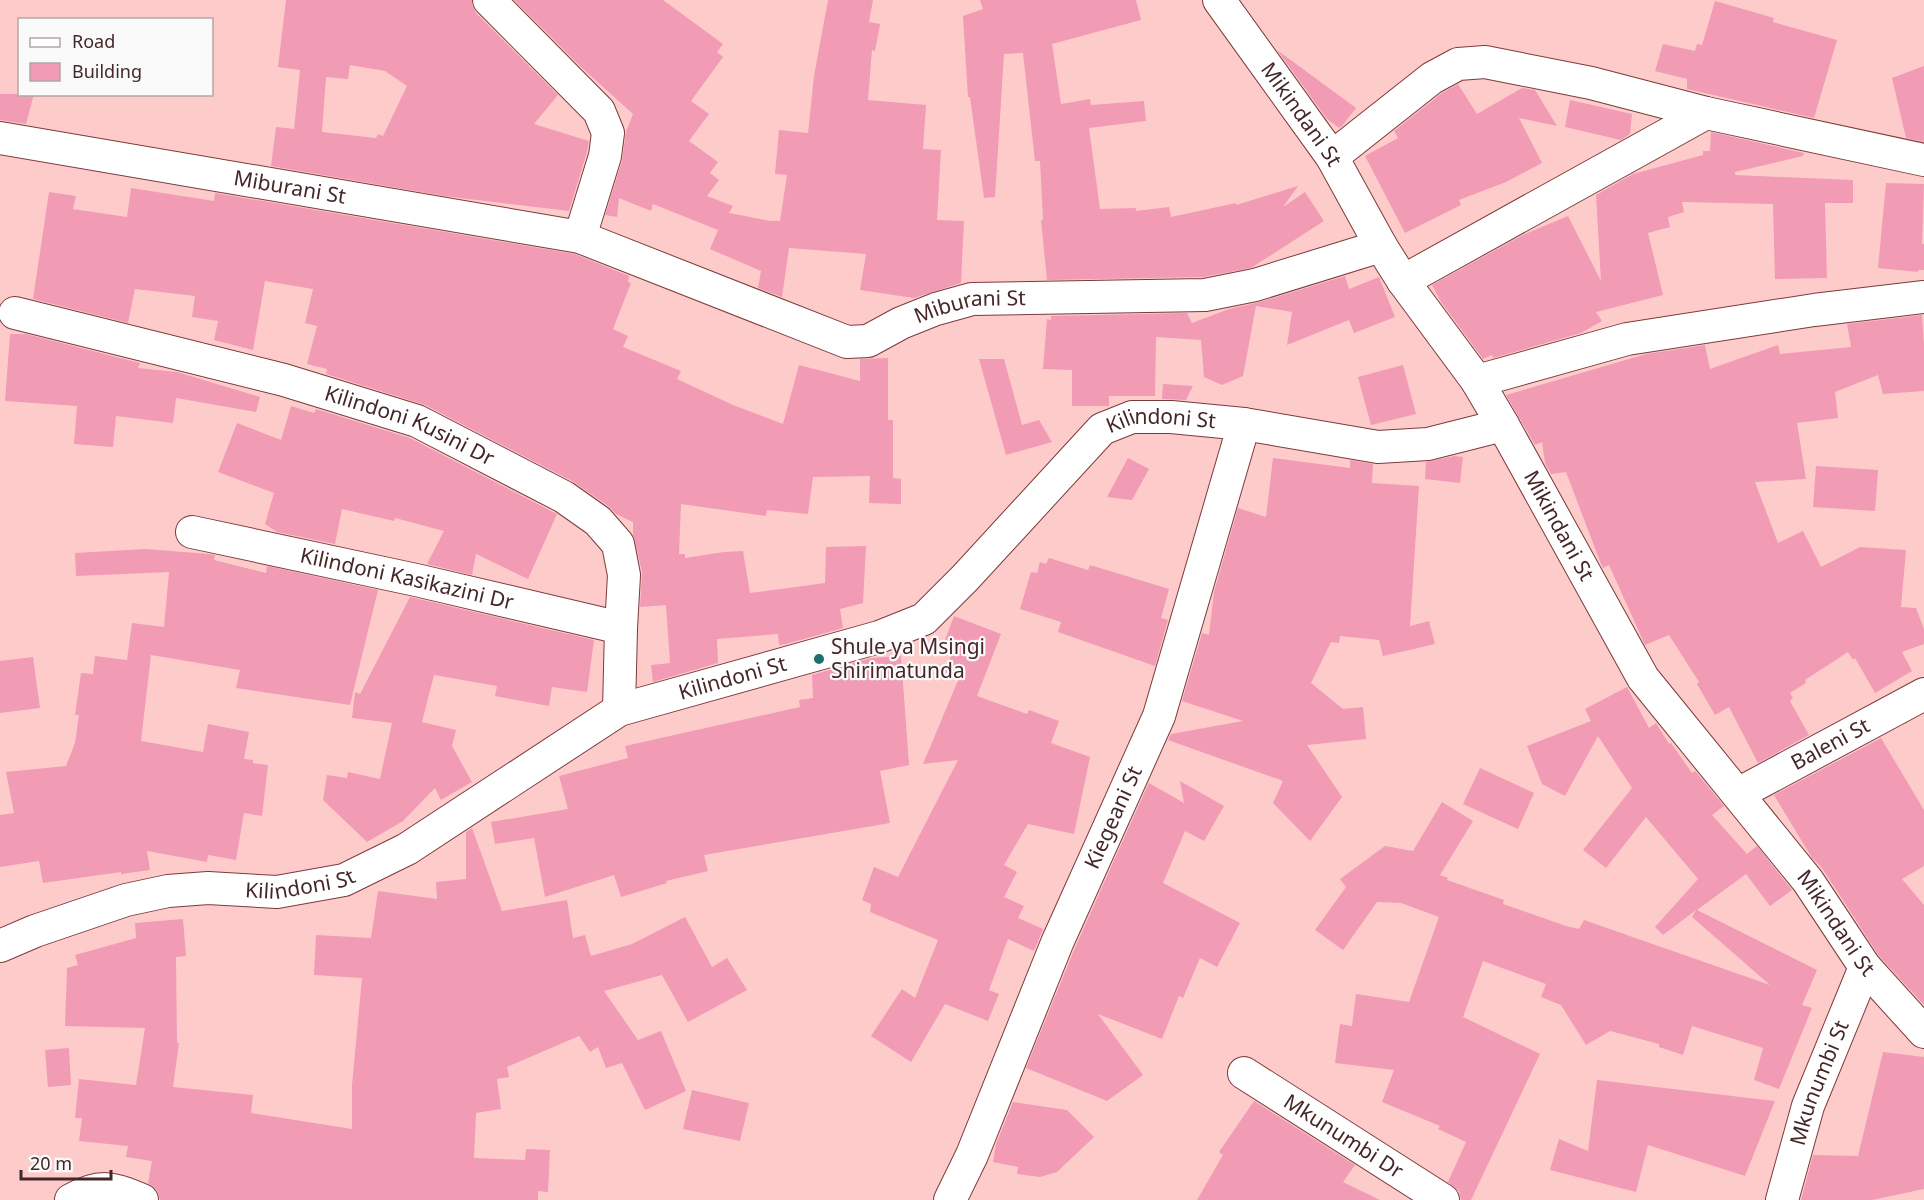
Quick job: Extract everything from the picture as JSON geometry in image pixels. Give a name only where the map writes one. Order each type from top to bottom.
[{"type":"street","points":[[489,0],[599,111],[609,133],[605,156],[580,237]]},
{"type":"street","name":"Mikindani St","points":[[1219,0],[1332,157],[1403,281],[1477,381],[1643,678],[1808,880],[1865,968],[1924,1032]]},
{"type":"street","points":[[1332,157],[1432,78],[1458,64],[1485,62],[1591,83],[1706,113],[1924,160]]},
{"type":"street","points":[[1403,281],[1706,113]]},
{"type":"street","name":"Miburani St","points":[[0,138],[580,237],[847,342],[868,341],[918,316],[972,299],[1205,295],[1255,285],[1381,246]]},
{"type":"street","points":[[1477,381],[1627,339],[1814,310],[1924,297]]},
{"type":"street","name":"Kilindoni Kusini Dr","points":[[15,312],[284,380],[417,421],[564,497],[598,521],[618,544],[624,575],[619,710]]},
{"type":"street","name":"Kilindoni St","points":[[0,946],[35,931],[126,900],[168,891],[208,888],[277,892],[344,880],[406,849],[619,710],[879,637],[924,619],[965,578],[1102,429],[1132,417],[1171,417],[1244,424],[1378,447],[1428,444],[1503,425]]},
{"type":"street","name":"Kiegeani St","points":[[950,1200],[972,1155],[1056,943],[1159,716],[1244,424]]},
{"type":"street","name":"Kilindoni Kasikazini Dr","points":[[192,532],[621,628]]},
{"type":"street","name":"Baleni St","points":[[1738,794],[1924,694]]},
{"type":"street","name":"Mkunumbi St","points":[[1782,1200],[1808,1106],[1865,968]]},
{"type":"street","name":"Mkunumbi Dr","points":[[1244,1073],[1443,1200]]},
{"type":"street","points":[[71,1200],[86,1191],[103,1188],[130,1194],[142,1200]]},
{"type":"building","points":[[286,0],[472,0],[476,13],[558,95],[534,124],[589,141],[569,211],[444,196],[271,166],[276,127],[294,129],[300,70],[278,67]],"holes":[[[350,65],[385,71],[407,86],[383,136],[378,134],[376,138],[322,132],[326,77],[348,79]]]},
{"type":"building","points":[[514,0],[663,0],[723,44],[717,52],[723,57],[691,101],[709,114],[689,141],[718,162],[710,173],[719,180],[707,196],[733,206],[729,213],[780,221],[787,175],[775,174],[779,130],[808,133],[814,76],[828,0],[873,0],[869,22],[880,24],[875,51],[872,50],[868,100],[926,105],[923,149],[941,150],[937,220],[964,221],[961,283],[914,298],[860,290],[866,254],[789,248],[782,297],[758,288],[761,271],[710,249],[718,230],[653,204],[651,211],[619,198],[617,217],[605,215],[622,161],[626,132],[633,114],[581,67]]},
{"type":"building","points":[[980,0],[1136,0],[1141,20],[1052,44],[1061,104],[1090,99],[1091,105],[1144,101],[1146,121],[1089,128],[1100,209],[1136,208],[1136,211],[1169,207],[1171,217],[1236,203],[1236,205],[1298,186],[1283,207],[1305,192],[1324,221],[1251,268],[1203,277],[1047,280],[1041,220],[1043,220],[1040,161],[1035,161],[1023,53],[1004,54],[995,197],[984,198],[970,97],[968,97],[963,16],[983,9]]},
{"type":"building","points":[[1715,1],[1774,18],[1773,22],[1837,40],[1814,118],[1687,89],[1687,79],[1655,71],[1663,44],[1695,51],[1697,44],[1702,45]]},
{"type":"building","points":[[1277,50],[1356,108],[1342,126],[1339,128],[1327,119]]},
{"type":"building","points":[[1924,66],[1924,142],[1906,138],[1892,78]]},
{"type":"building","points":[[1458,84],[1477,114],[1522,88],[1535,90],[1557,126],[1519,118],[1542,163],[1506,182],[1459,200],[1461,205],[1405,233],[1365,156],[1398,138],[1394,131],[1442,93]]},
{"type":"building","points":[[0,94],[33,96],[26,124],[0,120]]},
{"type":"building","points":[[1570,100],[1632,114],[1630,134],[1621,140],[1565,127]]},
{"type":"building","points":[[1711,132],[1804,153],[1803,156],[1735,172],[1735,175],[1853,180],[1853,203],[1825,203],[1827,278],[1775,279],[1773,204],[1682,202],[1684,212],[1668,217],[1670,227],[1648,233],[1663,295],[1596,312],[1602,321],[1581,333],[1483,359],[1441,302],[1432,285],[1523,235],[1568,216],[1601,281],[1596,195],[1633,174],[1703,155],[1703,151],[1710,151]]},
{"type":"building","points":[[1886,183],[1924,184],[1922,244],[1924,244],[1924,270],[1918,270],[1918,272],[1878,268]]},
{"type":"building","points":[[131,188],[214,201],[215,193],[575,254],[629,276],[628,282],[631,283],[613,329],[628,336],[623,347],[681,371],[677,379],[733,405],[783,424],[799,365],[860,381],[860,359],[888,358],[888,420],[893,420],[893,478],[901,479],[901,504],[869,503],[870,476],[813,477],[808,514],[767,510],[766,516],[681,504],[679,554],[685,554],[685,558],[743,551],[750,593],[825,583],[826,547],[866,546],[863,603],[840,609],[843,628],[786,644],[779,645],[778,634],[717,639],[718,663],[653,682],[651,665],[670,663],[666,605],[640,607],[642,572],[633,535],[633,522],[616,514],[572,481],[425,405],[326,374],[327,369],[307,364],[317,326],[305,323],[313,289],[265,281],[253,350],[214,340],[218,321],[192,317],[195,296],[135,289],[128,323],[33,299],[49,192],[76,196],[73,209],[127,217]]},
{"type":"building","points":[[1345,276],[1349,289],[1379,277],[1395,317],[1354,333],[1349,320],[1287,345],[1292,312],[1256,306],[1243,376],[1222,385],[1204,377],[1201,340],[1156,337],[1155,396],[1109,396],[1109,406],[1072,406],[1072,370],[1043,369],[1047,319],[1051,320],[1051,316],[1187,313],[1192,323],[1229,309]]},
{"type":"building","points":[[1922,315],[1924,391],[1883,394],[1878,375],[1835,392],[1838,418],[1797,423],[1806,479],[1755,482],[1778,543],[1803,531],[1821,567],[1860,547],[1906,550],[1901,607],[1916,608],[1924,629],[1924,644],[1902,652],[1912,671],[1875,693],[1855,658],[1853,660],[1848,652],[1805,680],[1806,683],[1790,693],[1793,698],[1790,701],[1809,735],[1758,763],[1729,707],[1715,715],[1697,684],[1699,682],[1669,635],[1645,645],[1609,565],[1603,568],[1601,564],[1566,472],[1551,474],[1545,463],[1542,442],[1535,445],[1506,395],[1646,354],[1705,345],[1710,369],[1778,345],[1780,354],[1851,347],[1847,324]]},
{"type":"building","points":[[10,334],[26,334],[140,363],[138,368],[177,372],[260,397],[256,412],[176,398],[173,423],[116,416],[113,447],[74,444],[77,406],[5,401]]},
{"type":"building","points":[[979,359],[1004,359],[1022,425],[1039,420],[1052,442],[1006,455]]},
{"type":"building","points":[[1403,365],[1416,414],[1371,425],[1358,377]]},
{"type":"building","points":[[1163,384],[1193,386],[1186,400],[1162,399]]},
{"type":"building","points":[[291,406],[314,413],[316,409],[410,438],[557,514],[528,579],[476,554],[472,575],[427,564],[444,531],[395,518],[394,521],[342,509],[335,544],[277,532],[265,524],[274,493],[218,472],[237,423],[281,440]]},
{"type":"building","points":[[1455,456],[1463,457],[1460,483],[1425,479],[1426,462]]},
{"type":"building","points":[[1128,458],[1149,469],[1132,500],[1107,497]]},
{"type":"building","points":[[1273,458],[1350,468],[1350,460],[1373,464],[1372,483],[1419,486],[1410,626],[1429,621],[1435,644],[1383,656],[1379,640],[1340,636],[1339,643],[1331,642],[1311,683],[1343,709],[1363,707],[1366,739],[1307,745],[1342,797],[1310,841],[1273,803],[1283,781],[1168,740],[1171,734],[1243,721],[1182,701],[1202,633],[1209,635],[1214,592],[1238,508],[1266,517]]},
{"type":"building","points":[[1816,466],[1878,470],[1875,511],[1813,507]]},
{"type":"building","points":[[146,549],[215,555],[214,560],[266,573],[267,566],[378,590],[350,705],[236,688],[240,670],[151,655],[141,741],[203,752],[208,724],[249,732],[244,759],[268,765],[262,816],[244,813],[236,860],[208,855],[207,862],[147,851],[150,870],[43,883],[39,861],[0,867],[0,815],[14,813],[6,772],[66,766],[75,743],[79,715],[75,715],[81,673],[93,674],[95,656],[127,660],[132,623],[164,627],[169,572],[76,576],[75,553]]},
{"type":"building","points":[[1049,558],[1088,570],[1090,565],[1169,589],[1161,618],[1168,620],[1155,666],[1058,632],[1061,622],[1020,609],[1031,572],[1037,573],[1040,562],[1046,564]]},
{"type":"building","points":[[410,597],[594,640],[587,692],[552,687],[549,706],[495,696],[497,686],[434,675],[422,722],[456,730],[452,746],[472,782],[441,800],[435,788],[403,821],[367,842],[323,800],[327,775],[347,778],[348,772],[380,779],[392,723],[352,718],[355,692],[360,694]]},
{"type":"building","points":[[954,616],[1001,634],[977,696],[1027,714],[1029,710],[1059,721],[1051,743],[1090,757],[1074,834],[1028,824],[1004,865],[1017,872],[1004,897],[1024,906],[1018,918],[1043,929],[1034,951],[1008,939],[989,990],[999,994],[988,1021],[945,1004],[911,1062],[871,1036],[902,989],[915,998],[938,940],[870,912],[871,904],[862,900],[874,867],[898,877],[958,760],[923,764],[959,678],[945,672],[955,645],[945,640]]},
{"type":"building","points":[[901,656],[909,765],[880,771],[890,823],[704,855],[708,871],[666,881],[667,883],[621,897],[614,875],[545,897],[534,838],[495,844],[491,822],[568,809],[559,776],[628,758],[625,746],[800,707],[799,700],[813,698],[812,675],[871,658]]},
{"type":"building","points":[[33,657],[40,708],[0,713],[0,661]]},
{"type":"building","points":[[1627,687],[1649,728],[1656,723],[1692,773],[1695,771],[1724,806],[1712,815],[1747,854],[1757,846],[1792,890],[1770,906],[1746,874],[1697,910],[1817,970],[1802,1005],[1812,1008],[1779,1089],[1754,1080],[1763,1048],[1692,1026],[1683,1055],[1659,1047],[1659,1044],[1610,1031],[1586,1045],[1561,1005],[1541,997],[1546,984],[1483,961],[1463,1017],[1540,1054],[1471,1200],[1461,1200],[1459,1191],[1448,1182],[1466,1142],[1438,1129],[1440,1126],[1382,1102],[1394,1070],[1335,1063],[1340,1024],[1352,1026],[1356,994],[1409,1002],[1439,917],[1401,903],[1377,902],[1343,950],[1315,930],[1346,887],[1340,879],[1385,846],[1413,851],[1442,802],[1473,821],[1440,875],[1448,878],[1447,880],[1504,900],[1503,904],[1566,926],[1579,929],[1584,920],[1770,985],[1692,917],[1696,910],[1663,935],[1655,927],[1698,879],[1646,817],[1606,868],[1583,850],[1632,788],[1598,736],[1565,796],[1542,784],[1527,746],[1591,721],[1585,709]]},
{"type":"building","points":[[1881,738],[1924,810],[1924,866],[1902,879],[1924,905],[1924,1005],[1879,956],[1822,868],[1812,858],[1774,795]]},
{"type":"building","points":[[1480,768],[1534,793],[1518,829],[1463,804]]},
{"type":"building","points":[[1180,781],[1224,806],[1204,841],[1185,831],[1163,883],[1240,923],[1217,967],[1200,958],[1183,998],[1179,996],[1162,1039],[1098,1014],[1143,1075],[1107,1101],[1026,1068],[1074,950],[1149,783],[1184,803]]},
{"type":"building","points":[[472,828],[502,911],[567,900],[573,938],[585,935],[591,956],[632,944],[685,917],[712,967],[727,958],[747,990],[688,1022],[662,975],[604,991],[638,1040],[661,1031],[686,1091],[645,1110],[622,1063],[606,1068],[598,1047],[590,1052],[579,1036],[507,1067],[509,1077],[497,1079],[501,1109],[476,1113],[474,1158],[525,1160],[526,1149],[550,1150],[548,1192],[538,1191],[538,1200],[160,1200],[157,1190],[148,1183],[152,1161],[126,1157],[128,1146],[79,1141],[82,1118],[75,1118],[79,1079],[136,1085],[145,1028],[65,1026],[67,968],[78,965],[75,955],[136,938],[135,923],[183,919],[186,956],[176,957],[177,1043],[179,1043],[173,1087],[253,1095],[251,1113],[352,1129],[352,1085],[362,978],[314,975],[316,935],[371,938],[378,891],[437,899],[436,882],[466,879],[466,832]]},
{"type":"building","points":[[69,1048],[71,1085],[48,1087],[45,1050]]},
{"type":"building","points":[[1883,1052],[1924,1057],[1924,1189],[1872,1200],[1801,1200],[1813,1155],[1858,1156]]},
{"type":"building","points":[[1597,1080],[1775,1101],[1745,1176],[1648,1145],[1636,1192],[1550,1170],[1559,1139],[1588,1151]]},
{"type":"building","points":[[692,1090],[749,1103],[740,1141],[683,1129]]},
{"type":"building","points":[[1254,1101],[1355,1165],[1343,1182],[1380,1200],[1197,1200],[1223,1155],[1219,1152]]},
{"type":"building","points":[[1013,1102],[1067,1110],[1094,1137],[1057,1172],[1040,1177],[1017,1174],[1018,1167],[993,1162],[996,1144]]},
{"type":"place","name":"Shule ya Msingi Shirimatunda","points":[[819,659]]}]
